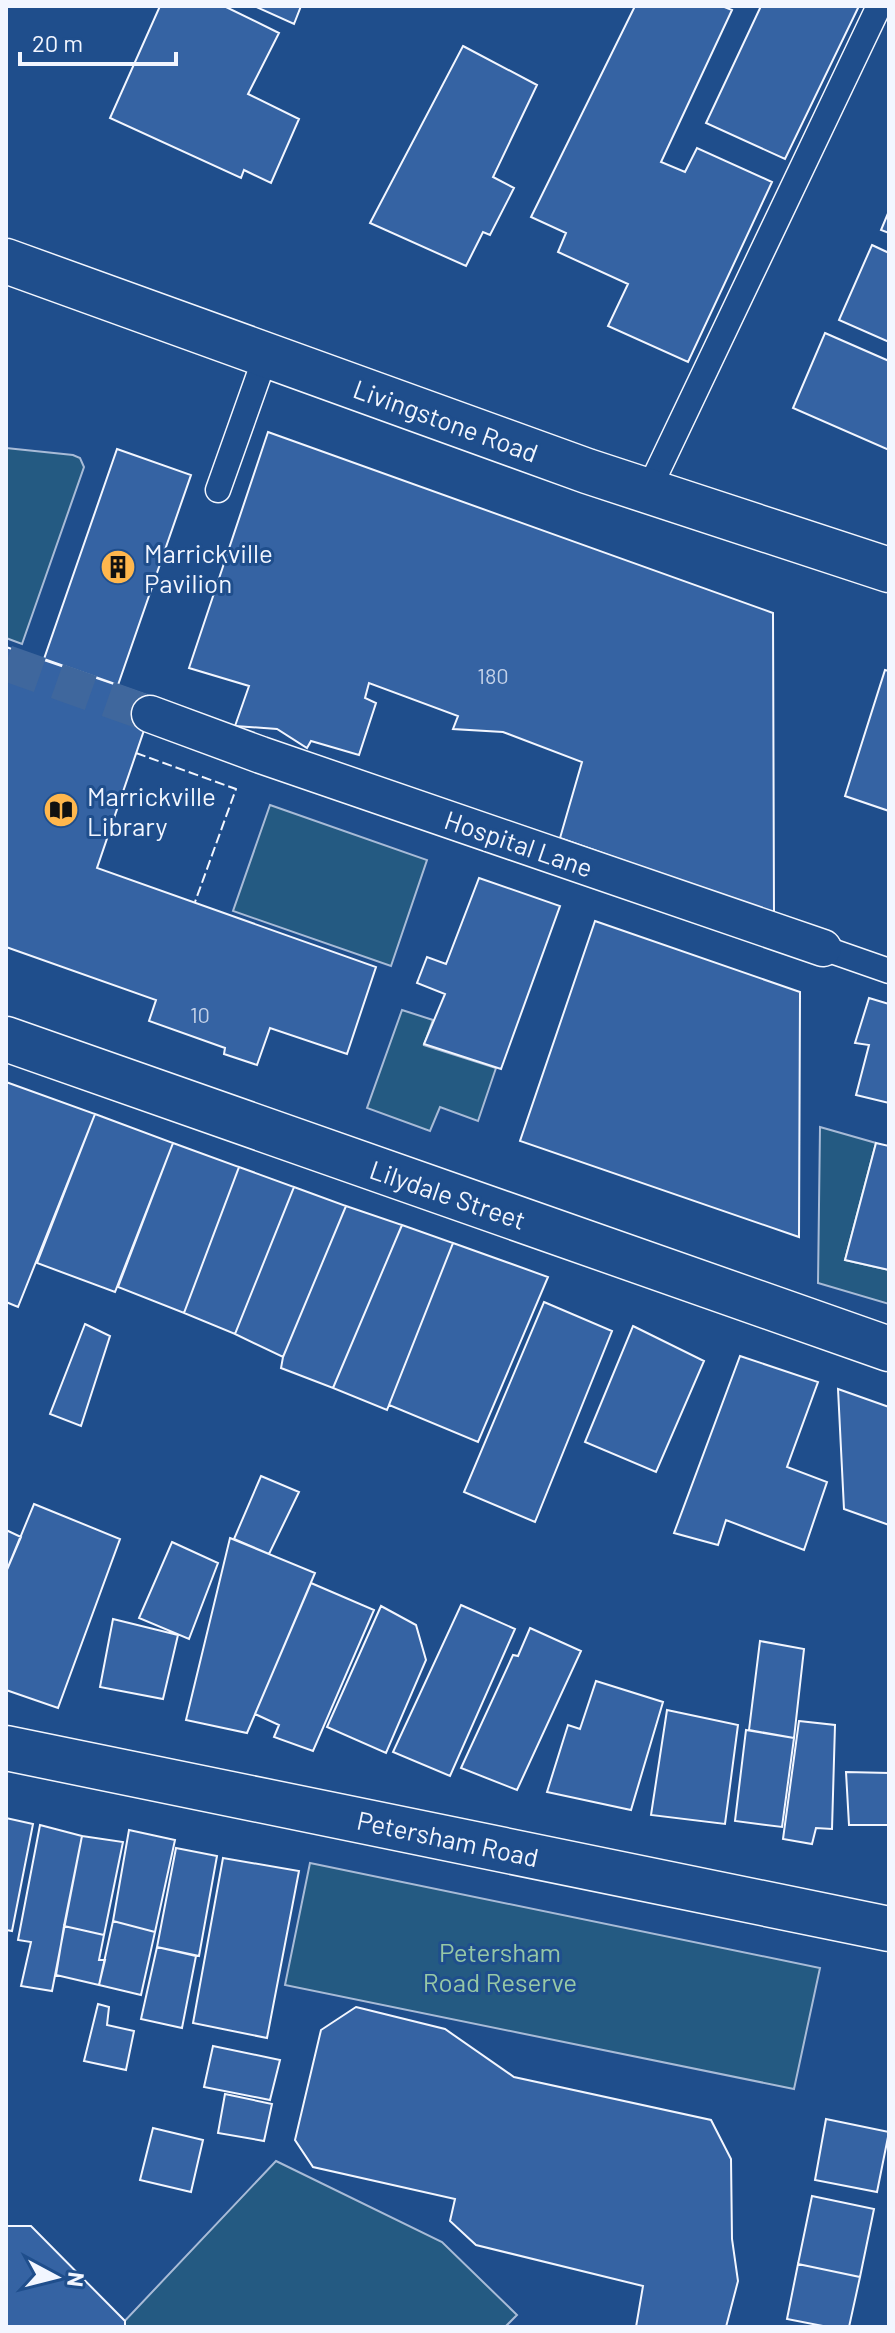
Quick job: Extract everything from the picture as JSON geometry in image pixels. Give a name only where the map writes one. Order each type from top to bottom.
[{"type":"street","name":"Livingstone Road","points":[[6,261],[587,471],[889,570]]},
{"type":"street","name":"Hospital Lane","points":[[150,714],[823,948]]},
{"type":"street","name":"Lilydale Street","points":[[6,1039],[889,1349]]},
{"type":"street","name":"Petersham Road","points":[[6,1748],[889,1929]]},
{"type":"lane","points":[[648,491],[879,6]]},
{"type":"lane","points":[[218,490],[266,355]]},
{"type":"lane","name":"Hospital Lane","points":[[823,948],[889,971]]},
{"type":"green space","points":[[6,448],[73,455],[80,458],[84,467],[22,644],[6,638]]},
{"type":"green space","points":[[270,805],[427,860],[391,966],[233,911]]},
{"type":"green space","points":[[402,1010],[433,1020],[424,1045],[496,1068],[478,1121],[440,1107],[430,1131],[367,1108]]},
{"type":"green space","points":[[820,1127],[876,1143],[845,1260],[889,1270],[889,1304],[818,1283]]},
{"type":"green space","name":"Petersham Road Reserve","points":[[310,1863],[820,1968],[794,2089],[285,1985]]},
{"type":"green space","points":[[276,2161],[442,2242],[517,2315],[505,2327],[119,2327]]},
{"type":"building","points":[[160,6],[224,6],[279,33],[248,94],[299,119],[271,183],[244,170],[241,178],[110,118]]},
{"type":"building","points":[[254,6],[301,6],[294,24]]},
{"type":"building","points":[[635,6],[722,6],[732,10],[661,162],[685,172],[697,148],[772,182],[688,362],[608,326],[628,284],[558,252],[566,233],[531,217]]},
{"type":"building","points":[[761,6],[859,6],[785,159],[706,123]]},
{"type":"building","points":[[463,46],[537,85],[493,177],[514,188],[490,235],[483,232],[466,266],[370,223]]},
{"type":"building","points":[[889,211],[889,233],[881,230]]},
{"type":"building","points":[[872,245],[889,253],[889,342],[839,320]]},
{"type":"building","points":[[825,333],[889,361],[889,450],[793,408]]},
{"type":"building","points":[[268,432],[773,613],[774,914],[560,838],[582,762],[503,732],[453,729],[458,716],[369,683],[365,698],[376,703],[359,755],[311,741],[307,748],[277,729],[235,726],[249,686],[189,668]]},
{"type":"building","name":"Marrickville Pavilion","points":[[117,449],[191,475],[118,685],[44,659]]},
{"type":"building","name":"Marrickville Library","points":[[6,647],[155,698],[97,868],[376,967],[347,1054],[270,1028],[257,1065],[224,1054],[225,1048],[149,1021],[156,1000],[6,947]]},
{"type":"building","points":[[885,670],[889,671],[889,811],[845,796]]},
{"type":"building","points":[[479,878],[560,906],[501,1069],[424,1044],[445,994],[417,983],[427,957],[446,964]]},
{"type":"building","points":[[595,921],[800,992],[799,1237],[520,1141]]},
{"type":"building","points":[[869,998],[889,1004],[889,1103],[856,1095],[869,1045],[855,1043]]},
{"type":"building","points":[[6,1082],[95,1114],[18,1307],[6,1302]]},
{"type":"building","points":[[95,1114],[173,1143],[115,1292],[37,1263]]},
{"type":"building","points":[[173,1143],[239,1167],[184,1313],[118,1287]]},
{"type":"building","points":[[876,1143],[889,1146],[889,1270],[845,1260]]},
{"type":"building","points":[[239,1167],[294,1187],[235,1334],[184,1313]]},
{"type":"building","points":[[294,1187],[346,1206],[283,1357],[235,1334]]},
{"type":"building","points":[[346,1206],[402,1225],[333,1388],[281,1368]]},
{"type":"building","points":[[402,1225],[453,1243],[387,1410],[333,1388]]},
{"type":"building","points":[[453,1243],[548,1277],[478,1442],[389,1405]]},
{"type":"building","points":[[544,1302],[612,1331],[535,1522],[464,1492]]},
{"type":"building","points":[[85,1324],[110,1336],[81,1426],[50,1414]]},
{"type":"building","points":[[633,1326],[704,1361],[656,1472],[585,1442]]},
{"type":"building","points":[[740,1356],[818,1382],[787,1467],[827,1482],[804,1550],[726,1520],[718,1545],[674,1533]]},
{"type":"building","points":[[838,1389],[889,1407],[889,1525],[844,1509]]},
{"type":"building","points":[[261,1476],[299,1492],[269,1554],[234,1539]]},
{"type":"building","points":[[34,1504],[120,1539],[58,1708],[6,1690],[6,1572]]},
{"type":"building","points":[[6,1530],[21,1537],[6,1572]]},
{"type":"building","points":[[230,1538],[315,1573],[247,1733],[186,1720]]},
{"type":"building","points":[[172,1542],[218,1563],[189,1639],[139,1618]]},
{"type":"building","points":[[311,1583],[374,1610],[313,1751],[274,1737],[279,1725],[255,1714]]},
{"type":"building","points":[[461,1605],[515,1629],[450,1776],[393,1752]]},
{"type":"building","points":[[381,1606],[416,1625],[426,1660],[386,1753],[327,1727]]},
{"type":"building","points":[[113,1619],[178,1635],[163,1699],[100,1687]]},
{"type":"building","points":[[530,1628],[581,1651],[517,1790],[461,1768],[513,1655],[518,1656]]},
{"type":"building","points":[[760,1641],[804,1649],[794,1738],[749,1730]]},
{"type":"building","points":[[596,1681],[663,1702],[631,1810],[547,1792],[568,1725],[580,1729]]},
{"type":"building","points":[[667,1710],[738,1725],[725,1824],[651,1815]]},
{"type":"building","points":[[799,1721],[835,1725],[832,1829],[816,1828],[812,1844],[783,1839]]},
{"type":"building","points":[[746,1730],[794,1738],[782,1827],[735,1821]]},
{"type":"building","points":[[846,1772],[889,1773],[889,1825],[849,1825]]},
{"type":"building","points":[[6,1818],[33,1824],[12,1931],[6,1930]]},
{"type":"building","points":[[40,1825],[82,1836],[52,1991],[21,1986],[31,1942],[18,1940]]},
{"type":"building","points":[[129,1830],[175,1840],[155,1932],[113,1921]]},
{"type":"building","points":[[82,1836],[123,1842],[104,1935],[64,1926]]},
{"type":"building","points":[[176,1848],[217,1856],[199,1956],[157,1947]]},
{"type":"building","points":[[223,1858],[299,1871],[267,2038],[193,2023]]},
{"type":"building","points":[[113,1921],[155,1932],[141,1995],[99,1985]]},
{"type":"building","points":[[64,1926],[104,1935],[99,1960],[105,1960],[99,1985],[56,1975]]},
{"type":"building","points":[[157,1947],[196,1956],[182,2028],[141,2019]]},
{"type":"building","points":[[98,2004],[109,2007],[107,2025],[134,2031],[126,2070],[84,2061]]},
{"type":"building","points":[[356,2007],[445,2029],[514,2077],[711,2120],[731,2159],[732,2239],[738,2281],[726,2327],[636,2327],[643,2286],[476,2245],[450,2221],[455,2199],[313,2167],[295,2140],[321,2030]]},
{"type":"building","points":[[213,2046],[280,2060],[270,2100],[204,2087]]},
{"type":"building","points":[[225,2094],[272,2104],[264,2141],[218,2133]]},
{"type":"building","points":[[826,2119],[889,2132],[877,2192],[815,2180]]},
{"type":"building","points":[[153,2128],[203,2140],[191,2192],[140,2180]]},
{"type":"building","points":[[812,2196],[874,2209],[860,2277],[798,2264]]},
{"type":"building","points":[[6,2226],[31,2226],[125,2321],[125,2327],[6,2327]]},
{"type":"building","points":[[798,2264],[860,2277],[849,2327],[828,2327],[787,2319]]},
{"type":"tunnel","points":[[6,663],[150,714]]},
{"type":"fence","points":[[136,753],[236,789],[195,902]]},
{"type":"place","name":"Marrickville Pavilion","points":[[118,567]]},
{"type":"place","name":"Marrickville Library","points":[[61,810]]}]
